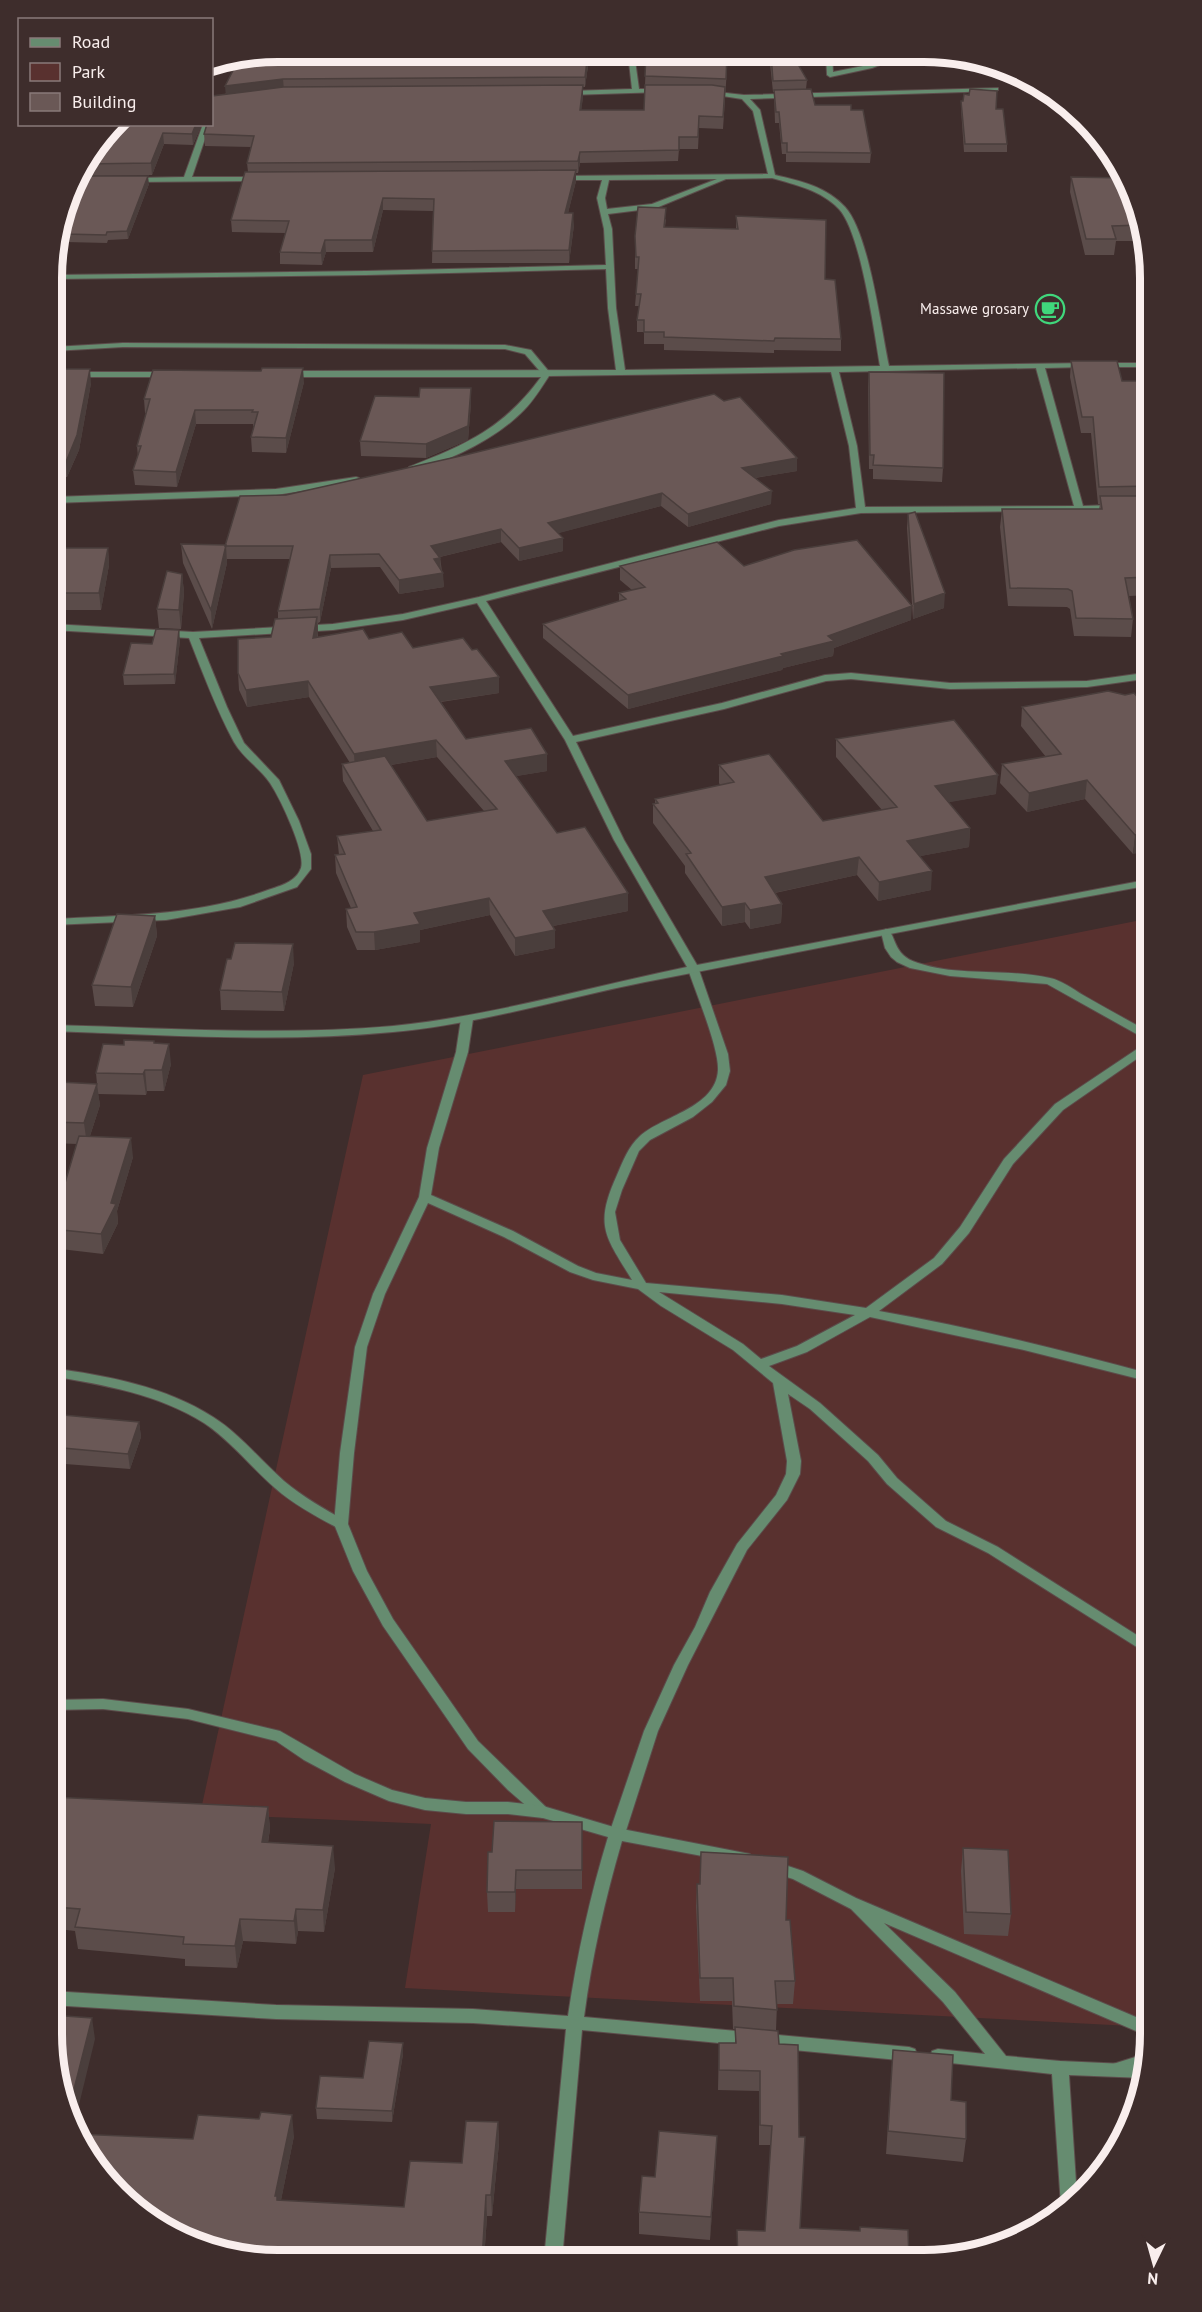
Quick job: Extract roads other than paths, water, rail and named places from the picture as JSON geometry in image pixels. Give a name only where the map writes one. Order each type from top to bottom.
[{"type":"street","points":[[632,62],[636,91]]},
{"type":"street","points":[[829,62],[830,75],[884,62]]},
{"type":"street","points":[[701,92],[744,97],[996,89]]},
{"type":"street","points":[[564,93],[669,91]]},
{"type":"street","points":[[744,97],[756,110],[772,176]]},
{"type":"street","points":[[187,180],[206,126]]},
{"type":"street","points":[[603,212],[652,206],[728,176]]},
{"type":"street","points":[[547,178],[772,176],[807,185],[825,194],[843,209],[853,228],[863,257],[885,368]]},
{"type":"street","points":[[606,178],[601,198],[608,229],[609,267],[621,373]]},
{"type":"street","points":[[128,180],[264,179]]},
{"type":"street","points":[[85,180],[104,180]]},
{"type":"street","points":[[62,277],[609,267]]},
{"type":"street","points":[[62,348],[123,345],[505,347],[528,352],[547,375]]},
{"type":"street","points":[[275,374],[547,375],[1140,364]]},
{"type":"street","points":[[1040,366],[1079,508]]},
{"type":"street","points":[[834,368],[853,446],[861,510]]},
{"type":"street","points":[[62,375],[182,374]]},
{"type":"street","points":[[398,472],[462,449],[488,435],[519,411],[547,375]]},
{"type":"street","points":[[62,500],[276,492],[365,478]]},
{"type":"street","points":[[62,628],[193,635],[333,627],[404,617],[480,600],[779,523],[861,510],[1120,508]]},
{"type":"street","points":[[480,600],[570,740],[619,840],[694,969],[722,1054],[724,1071],[720,1085],[708,1100],[646,1137],[634,1150],[616,1190],[609,1212],[614,1240],[642,1286],[761,1364],[779,1381],[815,1406],[873,1458],[917,1505],[941,1524],[993,1550],[1140,1644]]},
{"type":"street","points":[[62,922],[166,917],[240,904],[293,885],[306,869],[306,854],[276,782],[240,744],[222,707],[193,635]]},
{"type":"street","points":[[570,740],[724,706],[825,678],[851,676],[950,686],[1087,684],[1140,677]]},
{"type":"street","points":[[1087,684],[1103,692]]},
{"type":"street","points":[[62,1028],[260,1034],[341,1033],[396,1029],[467,1019],[694,969],[1140,884]]},
{"type":"street","points":[[886,932],[892,951],[903,961],[946,971],[1033,977],[1050,981],[1140,1032]]},
{"type":"street","points":[[467,1019],[462,1052],[434,1148],[425,1197],[379,1294],[361,1347],[347,1453],[341,1524],[360,1571],[388,1622],[473,1745],[513,1786],[543,1812]]},
{"type":"street","points":[[761,1364],[802,1349],[868,1313],[938,1261],[964,1230],[1008,1162],[1059,1107],[1140,1052]]},
{"type":"street","points":[[425,1197],[500,1230],[564,1265],[591,1276],[642,1286],[764,1297],[868,1313],[1058,1353],[1140,1375]]},
{"type":"street","points":[[62,1374],[143,1390],[177,1403],[208,1421],[256,1461],[280,1485],[305,1504],[341,1524]]},
{"type":"street","points":[[554,2250],[576,2022],[594,1911],[651,1731],[681,1665],[742,1547],[789,1485],[794,1461],[779,1381]]},
{"type":"street","points":[[62,1704],[103,1704],[188,1714],[280,1737],[339,1772],[389,1795],[425,1804],[543,1812],[617,1834],[731,1854],[798,1875],[851,1902],[1140,2026]]},
{"type":"street","points":[[851,1902],[881,1928],[949,1997],[1001,2062]]},
{"type":"street","points":[[62,1999],[276,2012],[472,2016],[576,2022],[1060,2068],[1137,2071]]},
{"type":"street","points":[[1115,2070],[1139,2063]]},
{"type":"street","points":[[1060,2068],[1068,2196]]},
{"type":"place","name":"Massawe grosary","points":[[1050,309]]}]
